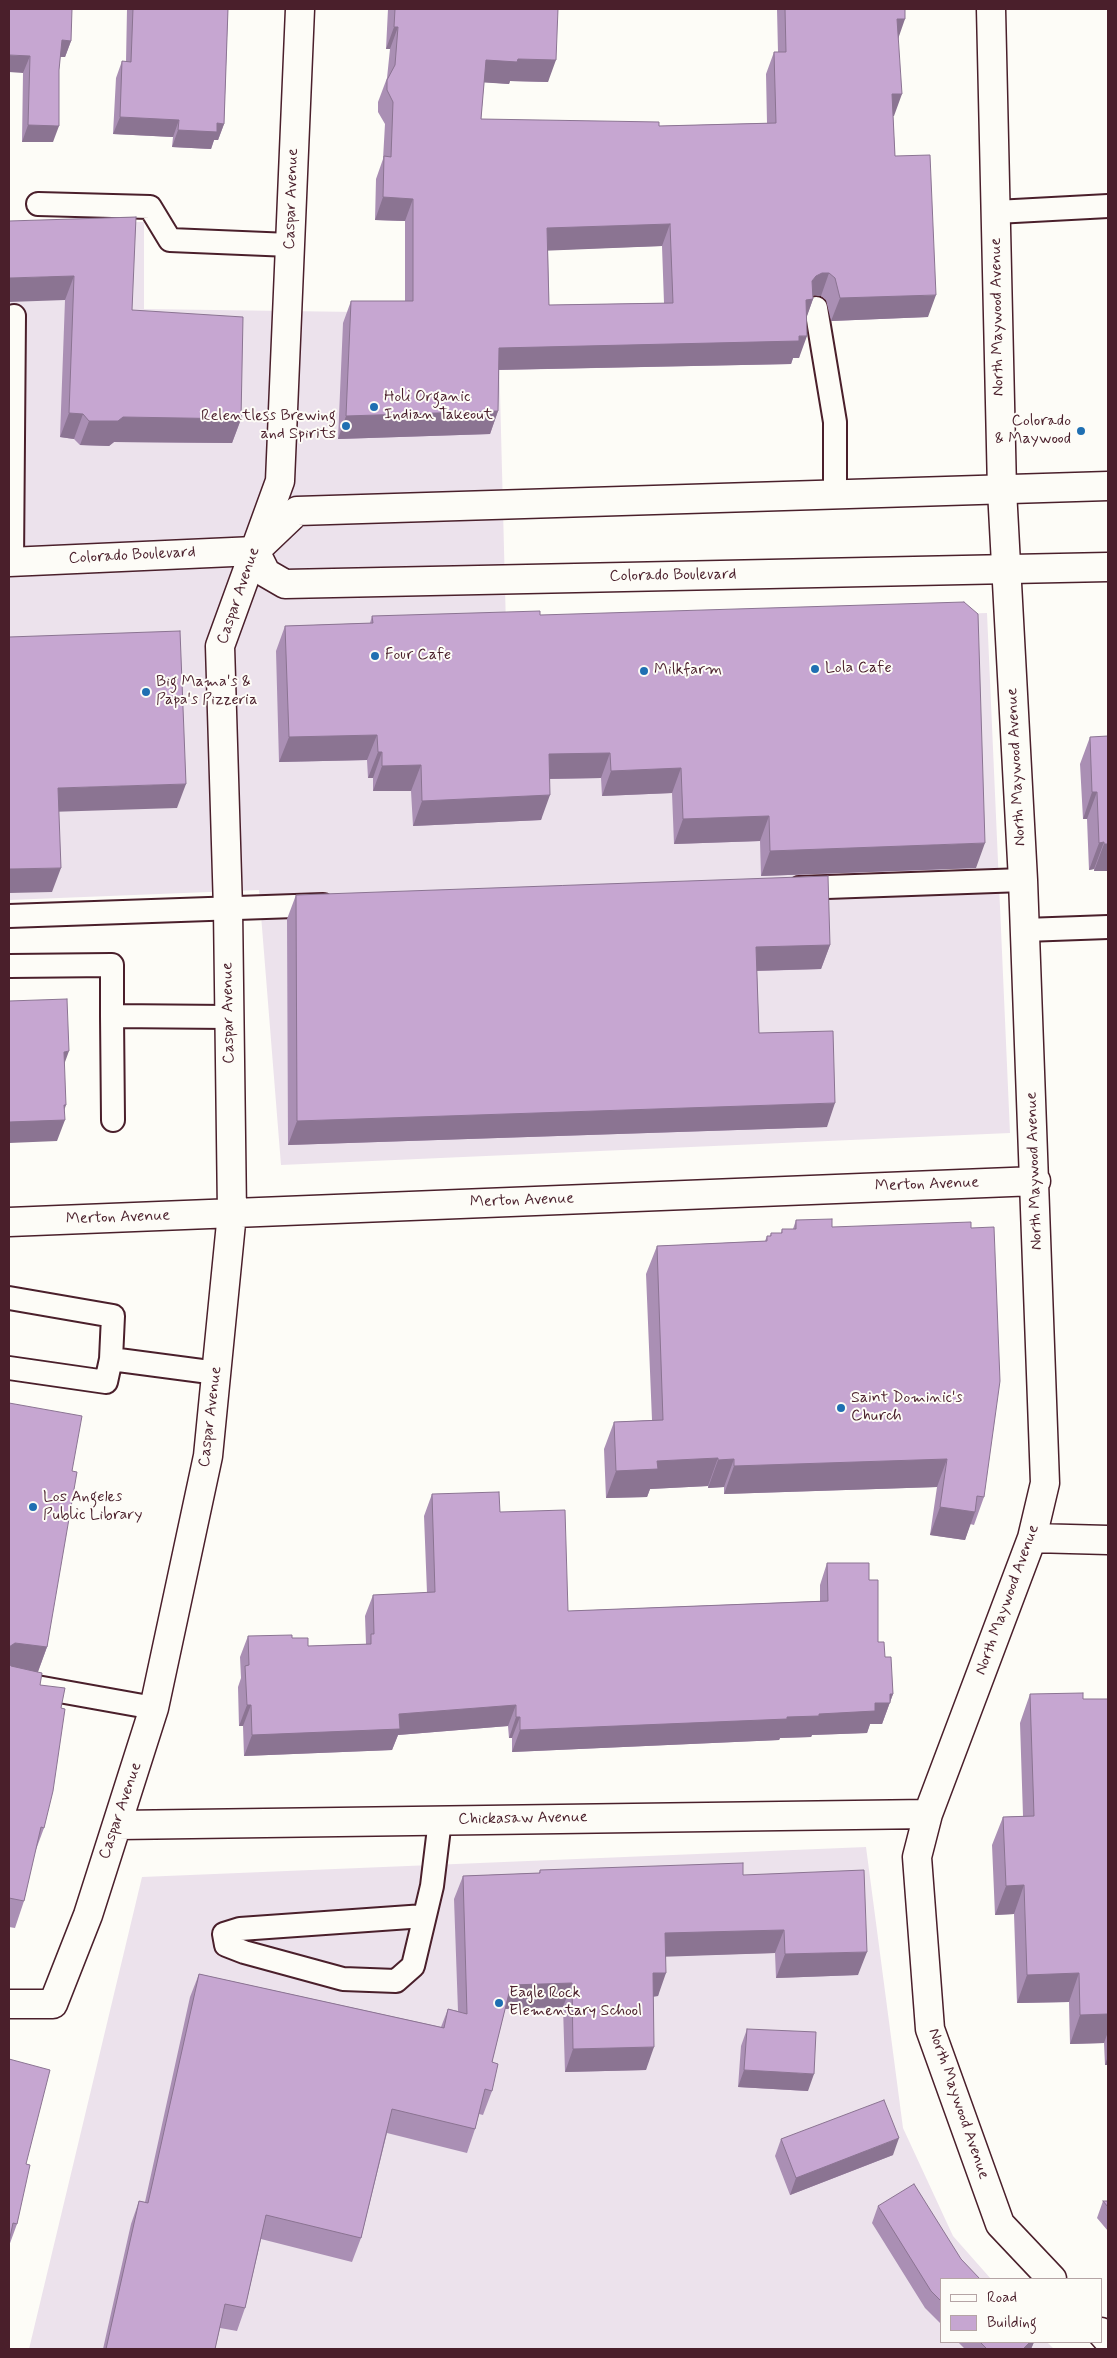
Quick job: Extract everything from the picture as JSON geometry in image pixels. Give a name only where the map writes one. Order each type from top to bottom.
[{"type":"street","name":"Caspar Avenue","points":[[9,2004],[53,2004],[88,1915],[102,1866],[118,1825],[154,1708],[208,1456],[232,1213],[228,908],[220,646],[280,481],[300,9]]},
{"type":"street","name":"North Maywood Avenue","points":[[991,9],[1002,490],[1026,930],[1045,1483],[1032,1538],[928,1814],[917,1857],[930,2029],[1000,2224],[1051,2278]]},
{"type":"street","points":[[255,551],[297,511],[1108,486]]},
{"type":"street","name":"Colorado Boulevard","points":[[10,562],[255,551],[266,573],[285,584],[1108,567]]},
{"type":"street","name":"Merton Avenue","points":[[9,1222],[1036,1181]]},
{"type":"street","points":[[1032,1538],[1108,1540]]},
{"type":"street","name":"Chickasaw Avenue","points":[[118,1825],[928,1814]]},
{"type":"lane","points":[[38,204],[150,207],[170,240],[290,245]]},
{"type":"lane","points":[[996,212],[1108,206]]},
{"type":"lane","points":[[816,308],[835,422],[835,495]]},
{"type":"lane","points":[[10,562],[14,316]]},
{"type":"lane","points":[[775,889],[1023,880]]},
{"type":"lane","points":[[9,916],[347,904]]},
{"type":"lane","points":[[1026,930],[1108,927]]},
{"type":"lane","points":[[9,966],[112,965],[114,1120]]},
{"type":"lane","points":[[112,1016],[229,1017]]},
{"type":"lane","points":[[9,1298],[114,1316],[111,1359],[106,1382],[9,1368]]},
{"type":"lane","points":[[111,1359],[217,1372]]},
{"type":"lane","points":[[9,1682],[154,1708]]},
{"type":"lane","points":[[424,1916],[240,1929],[224,1934],[226,1945],[244,1952],[343,1979],[396,1981],[414,1966],[432,1886],[440,1820]]},
{"type":"shaded area","points":[[144,222],[144,309],[498,314],[506,627],[987,613],[1010,1133],[281,1165],[259,890],[9,900],[9,224]]},
{"type":"shaded area","name":"Eagle Rock Elementary School","points":[[866,1847],[903,2128],[953,2236],[990,2278],[940,2278],[940,2343],[1048,2343],[1054,2349],[29,2349],[142,1877]]},
{"type":"building","points":[[9,9],[72,9],[71,41],[62,40],[59,70],[59,126],[28,125],[30,56],[9,55]]},
{"type":"building","points":[[133,9],[228,9],[224,124],[217,123],[217,132],[178,130],[179,120],[120,117],[122,61],[131,62]]},
{"type":"building","points":[[395,9],[558,9],[556,60],[518,59],[517,62],[486,60],[481,119],[659,122],[659,126],[776,123],[774,52],[786,52],[785,9],[905,9],[905,19],[897,19],[902,94],[892,94],[895,156],[930,155],[936,295],[840,298],[835,278],[829,273],[822,273],[812,281],[813,299],[806,300],[807,336],[799,336],[799,341],[499,348],[498,411],[346,416],[351,301],[413,301],[413,199],[383,197],[384,156],[391,157],[393,102],[387,90],[387,80],[395,65],[398,27],[394,27]],"holes":[[[670,224],[673,303],[549,305],[547,228]]]},
{"type":"building","points":[[136,217],[132,310],[243,317],[241,419],[123,417],[118,421],[89,421],[83,414],[69,413],[74,276],[9,278],[9,221]]},
{"type":"building","points":[[964,602],[978,614],[985,843],[770,851],[769,816],[683,819],[681,768],[611,771],[610,753],[549,754],[550,795],[422,801],[421,765],[382,766],[382,752],[378,752],[377,735],[289,737],[285,626],[373,623],[372,616],[540,611],[540,615]]},
{"type":"building","points":[[180,631],[186,784],[58,788],[61,868],[9,869],[9,637]]},
{"type":"building","points":[[1108,736],[1108,844],[1104,844],[1104,842],[1099,843],[1097,792],[1092,792],[1090,737]]},
{"type":"building","points":[[828,876],[830,945],[756,947],[759,1033],[833,1031],[835,1103],[297,1121],[296,895]]},
{"type":"building","points":[[67,999],[69,1051],[64,1052],[65,1120],[9,1122],[9,1001]]},
{"type":"building","points":[[832,1219],[832,1227],[971,1222],[971,1228],[994,1227],[1000,1381],[984,1497],[977,1496],[975,1512],[940,1507],[947,1459],[734,1466],[734,1459],[718,1460],[718,1458],[657,1461],[658,1469],[616,1471],[614,1422],[663,1420],[657,1246],[767,1241],[767,1236],[771,1236],[771,1233],[782,1233],[782,1229],[796,1229],[796,1220]]},
{"type":"building","points":[[9,1403],[82,1416],[72,1471],[77,1472],[47,1647],[15,1643],[9,1647]]},
{"type":"building","points":[[499,1492],[500,1512],[565,1510],[568,1611],[828,1601],[827,1563],[869,1563],[869,1580],[878,1580],[878,1642],[884,1642],[885,1657],[891,1657],[893,1694],[890,1694],[890,1703],[875,1703],[875,1711],[819,1714],[819,1716],[787,1717],[787,1719],[520,1730],[520,1717],[516,1717],[516,1705],[399,1714],[400,1729],[252,1735],[251,1705],[247,1705],[245,1666],[249,1665],[248,1636],[292,1635],[292,1638],[308,1638],[308,1646],[371,1644],[371,1634],[374,1634],[373,1595],[435,1592],[432,1494]]},
{"type":"building","points":[[9,1663],[11,1666],[42,1673],[40,1685],[65,1688],[61,1708],[65,1709],[53,1791],[44,1828],[41,1827],[24,1901],[9,1898]]},
{"type":"building","points":[[1083,1693],[1083,1699],[1108,1699],[1108,2014],[1080,2015],[1079,1973],[1027,1975],[1024,1885],[1006,1886],[1003,1817],[1034,1816],[1030,1694]]},
{"type":"building","points":[[743,1863],[743,1875],[864,1870],[867,1952],[785,1954],[784,1930],[665,1933],[666,1973],[653,1973],[654,2047],[573,2049],[572,1983],[511,1985],[492,2062],[498,2064],[492,2091],[485,2089],[475,2129],[392,2109],[361,2238],[266,2215],[245,2308],[225,2304],[215,2349],[106,2349],[139,2201],[148,2203],[199,1974],[444,2028],[448,2009],[467,2014],[463,1876],[540,1873],[540,1870]]},
{"type":"building","points":[[747,2029],[816,2032],[814,2074],[744,2070]]},
{"type":"building","points":[[9,2059],[50,2070],[26,2164],[30,2165],[17,2224],[13,2223],[9,2242]]},
{"type":"building","points":[[884,2100],[899,2138],[796,2178],[781,2139]]},
{"type":"building","points":[[914,2184],[961,2259],[979,2278],[940,2278],[940,2300],[931,2291],[878,2206]]},
{"type":"building","points":[[981,2343],[1029,2343],[1023,2349],[987,2349]]},
{"type":"place","name":"Holi Organic Indian Takeout","points":[[374,407]]},
{"type":"place","name":"Relentless Brewing and Spirits","points":[[346,426]]},
{"type":"place","name":"Colorado & Maywood","points":[[1081,431]]},
{"type":"place","name":"Four Cafe","points":[[375,656]]},
{"type":"place","name":"Lola Cafe","points":[[815,669]]},
{"type":"place","name":"Milkfarm","points":[[644,671]]},
{"type":"place","name":"Big Mama's & Papa's Pizzeria","points":[[146,692]]},
{"type":"place","name":"Saint Dominic's Church","points":[[841,1408]]},
{"type":"place","name":"Los Angeles Public Library","points":[[33,1507]]},
{"type":"place","name":"Eagle Rock Elementary School","points":[[499,2003]]}]
